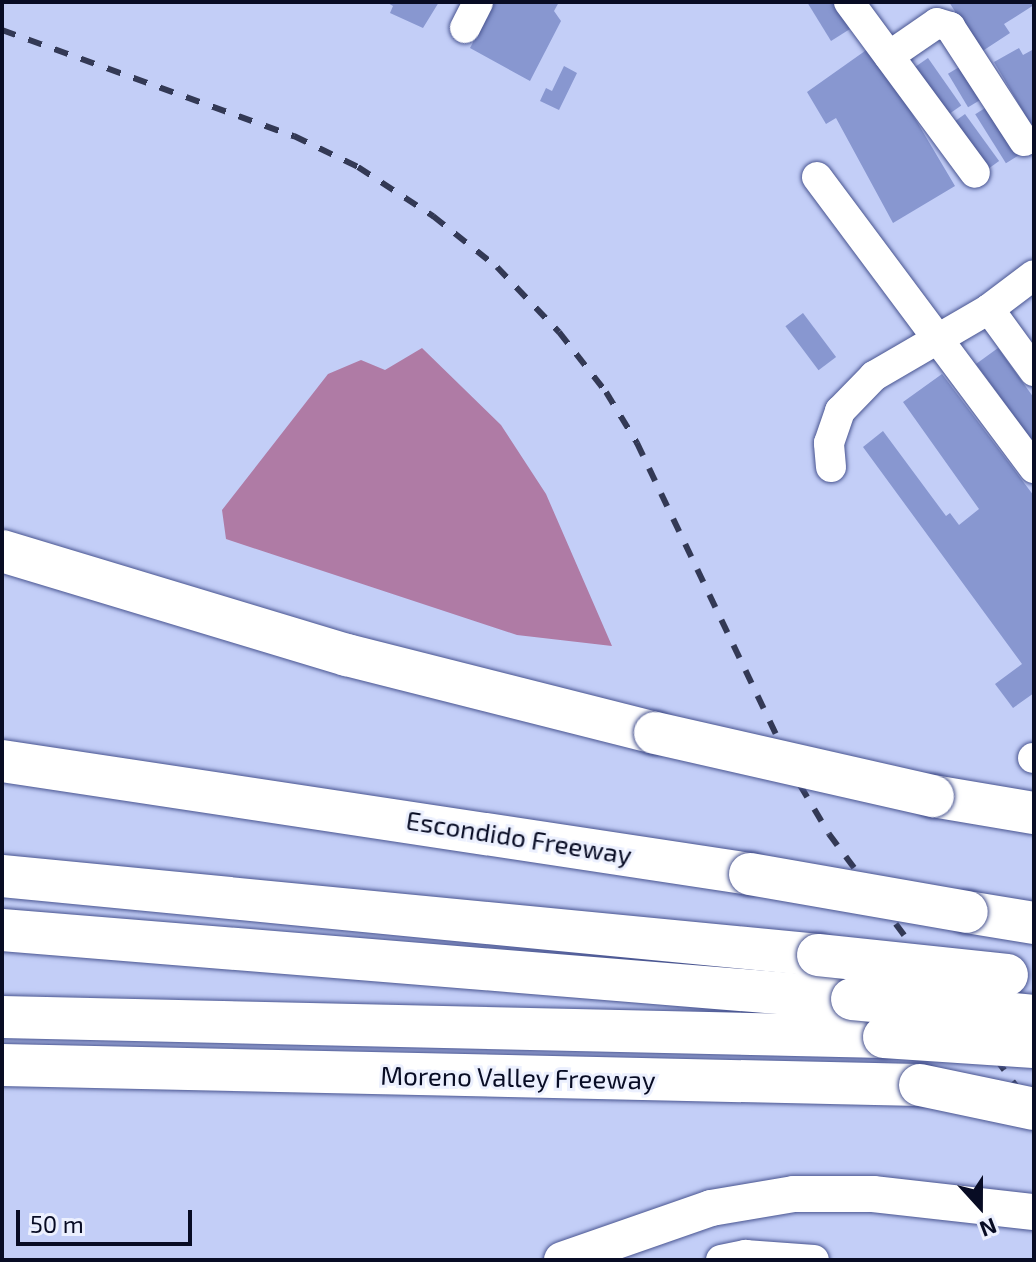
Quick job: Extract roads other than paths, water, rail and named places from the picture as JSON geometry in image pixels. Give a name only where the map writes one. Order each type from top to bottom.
[{"type":"highway","points":[[2,551],[347,655],[655,733],[933,796],[1034,813]]},
{"type":"highway","name":"Escondido Freeway","points":[[2,761],[750,874],[1034,923]]},
{"type":"highway","points":[[2,876],[1021,976]]},
{"type":"highway","points":[[2,930],[1034,1016]]},
{"type":"highway","points":[[2,1017],[884,1037],[1034,1047]]},
{"type":"highway","name":"Moreno Valley Freeway","points":[[2,1065],[920,1085],[1034,1095]]},
{"type":"highway","points":[[920,1085],[1034,1109]]},
{"type":"main road","points":[[570,1259],[696,1213],[757,1199],[823,1193],[975,1202],[1034,1212]]},
{"type":"street","points":[[849,2],[975,173]]},
{"type":"street","points":[[889,56],[937,23],[950,27],[1024,141]]},
{"type":"street","points":[[817,177],[1034,468]]},
{"type":"street","points":[[831,467],[829,443],[840,411],[874,376],[989,309],[1034,275]]},
{"type":"street","points":[[989,309],[1034,371]]},
{"type":"street","points":[[721,1260],[745,1255],[814,1260]]},
{"type":"railway","points":[[2,30],[294,136],[358,167],[433,216],[497,267],[559,332],[606,392],[637,443],[800,785],[829,834],[1034,1110]]}]
